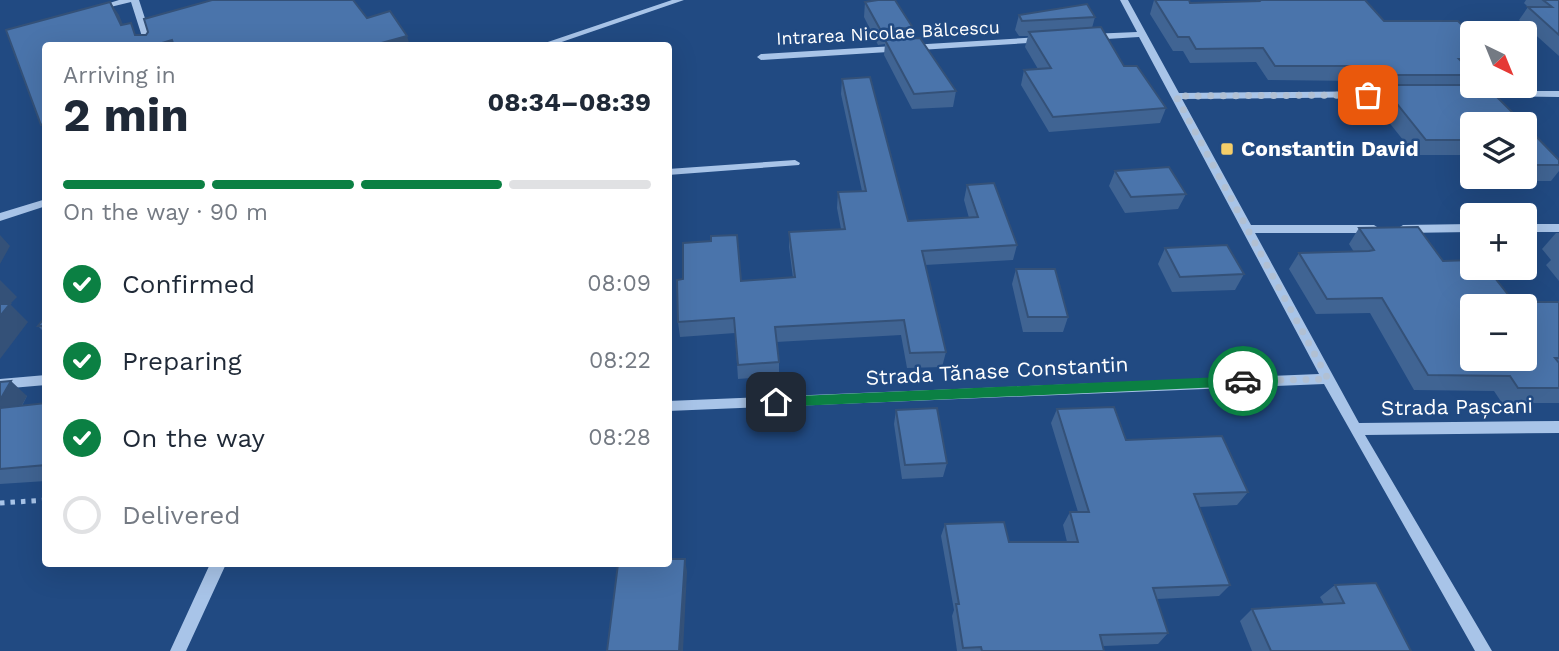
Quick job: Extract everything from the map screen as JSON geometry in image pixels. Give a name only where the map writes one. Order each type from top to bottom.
[{"type":"street","points":[[90,10],[129,0]]},
{"type":"street","points":[[135,0],[148,42]]},
{"type":"street","points":[[552,42],[680,0]]},
{"type":"street","points":[[1124,0],[1328,379],[1483,651]]},
{"type":"street","points":[[1074,38],[1142,34]]},
{"type":"street","name":"Intrarea Nicolae Bălcescu","points":[[761,57],[1047,40]]},
{"type":"street","points":[[1176,96],[1409,94]]},
{"type":"street","points":[[1537,94],[1559,94]]},
{"type":"street","points":[[672,172],[795,163]]},
{"type":"street","points":[[0,217],[42,203]]},
{"type":"street","points":[[1248,229],[1460,228]]},
{"type":"street","points":[[1537,228],[1559,228]]},
{"type":"street","name":"Strada Tănase Constantin","points":[[672,407],[1328,379]]},
{"type":"street","points":[[0,384],[42,380]]},
{"type":"street","name":"Strada Pașcani","points":[[1356,429],[1559,427]]},
{"type":"street","points":[[178,651],[217,567]]},
{"type":"path","points":[[0,503],[42,500]]},
{"type":"building","points":[[212,0],[353,0],[367,18],[390,11],[407,36],[385,42],[42,42],[41,125],[6,30],[110,2],[121,25],[131,23],[135,35],[146,35],[148,32],[144,19]]},
{"type":"building","points":[[895,0],[913,28],[880,29],[865,2]]},
{"type":"building","points":[[1155,0],[1189,0],[1190,3],[1365,0],[1384,21],[1458,21],[1460,75],[1372,75],[1365,66],[1275,66],[1263,48],[1196,49],[1189,37],[1178,37]]},
{"type":"building","points":[[1543,0],[1559,0],[1559,35],[1528,7],[1552,7]]},
{"type":"building","points":[[1087,4],[1095,17],[1022,21],[1019,15]]},
{"type":"building","points":[[1101,27],[1124,66],[1137,66],[1166,108],[1053,117],[1024,70],[1051,68],[1029,32]]},
{"type":"building","points":[[920,38],[956,91],[914,94],[885,40]]},
{"type":"building","points":[[870,77],[908,221],[978,217],[967,185],[994,183],[1017,245],[922,251],[946,352],[910,353],[904,320],[775,327],[779,362],[738,365],[734,318],[678,322],[677,280],[683,279],[683,243],[711,241],[711,236],[737,235],[741,281],[795,277],[789,232],[845,229],[838,192],[866,191],[842,79]]},
{"type":"building","points":[[1382,85],[1460,85],[1460,98],[1498,98],[1512,112],[1460,112],[1460,140],[1426,140]]},
{"type":"building","points":[[1537,137],[1559,160],[1559,165],[1537,165]]},
{"type":"building","points":[[1169,167],[1186,194],[1131,197],[1115,171]]},
{"type":"building","points":[[1418,227],[1443,261],[1460,260],[1460,280],[1497,280],[1508,294],[1460,294],[1460,371],[1537,371],[1537,302],[1559,302],[1559,358],[1555,358],[1559,363],[1559,388],[1518,388],[1510,376],[1428,375],[1382,298],[1327,299],[1299,253],[1374,250],[1359,228]]},
{"type":"building","points":[[1227,245],[1244,274],[1180,277],[1165,248]]},
{"type":"building","points":[[1016,269],[1055,269],[1068,317],[1028,317]]},
{"type":"building","points":[[0,304],[10,304],[0,316]]},
{"type":"building","points":[[11,381],[0,400],[0,382]]},
{"type":"building","points":[[42,403],[42,465],[0,469],[0,408]]},
{"type":"building","points":[[1114,407],[1126,440],[1222,436],[1248,492],[1194,494],[1230,585],[1153,588],[1168,633],[1100,635],[1104,651],[982,651],[981,647],[963,648],[956,604],[959,604],[945,524],[1004,522],[1009,542],[1078,542],[1070,512],[1089,512],[1057,409]]},
{"type":"building","points":[[937,408],[947,463],[905,465],[896,410]]},
{"type":"building","points":[[672,559],[685,559],[679,651],[607,651],[618,567],[672,567]]},
{"type":"building","points":[[1376,583],[1411,651],[1271,651],[1252,609],[1344,603],[1335,585]]},
{"type":"way so far","points":[[1243,381],[1328,379],[1176,96],[1368,95]]},
{"type":"place","name":"Constantin David","points":[[1227,149]]},
{"type":"route","points":[[776,402],[1243,381]]}]
